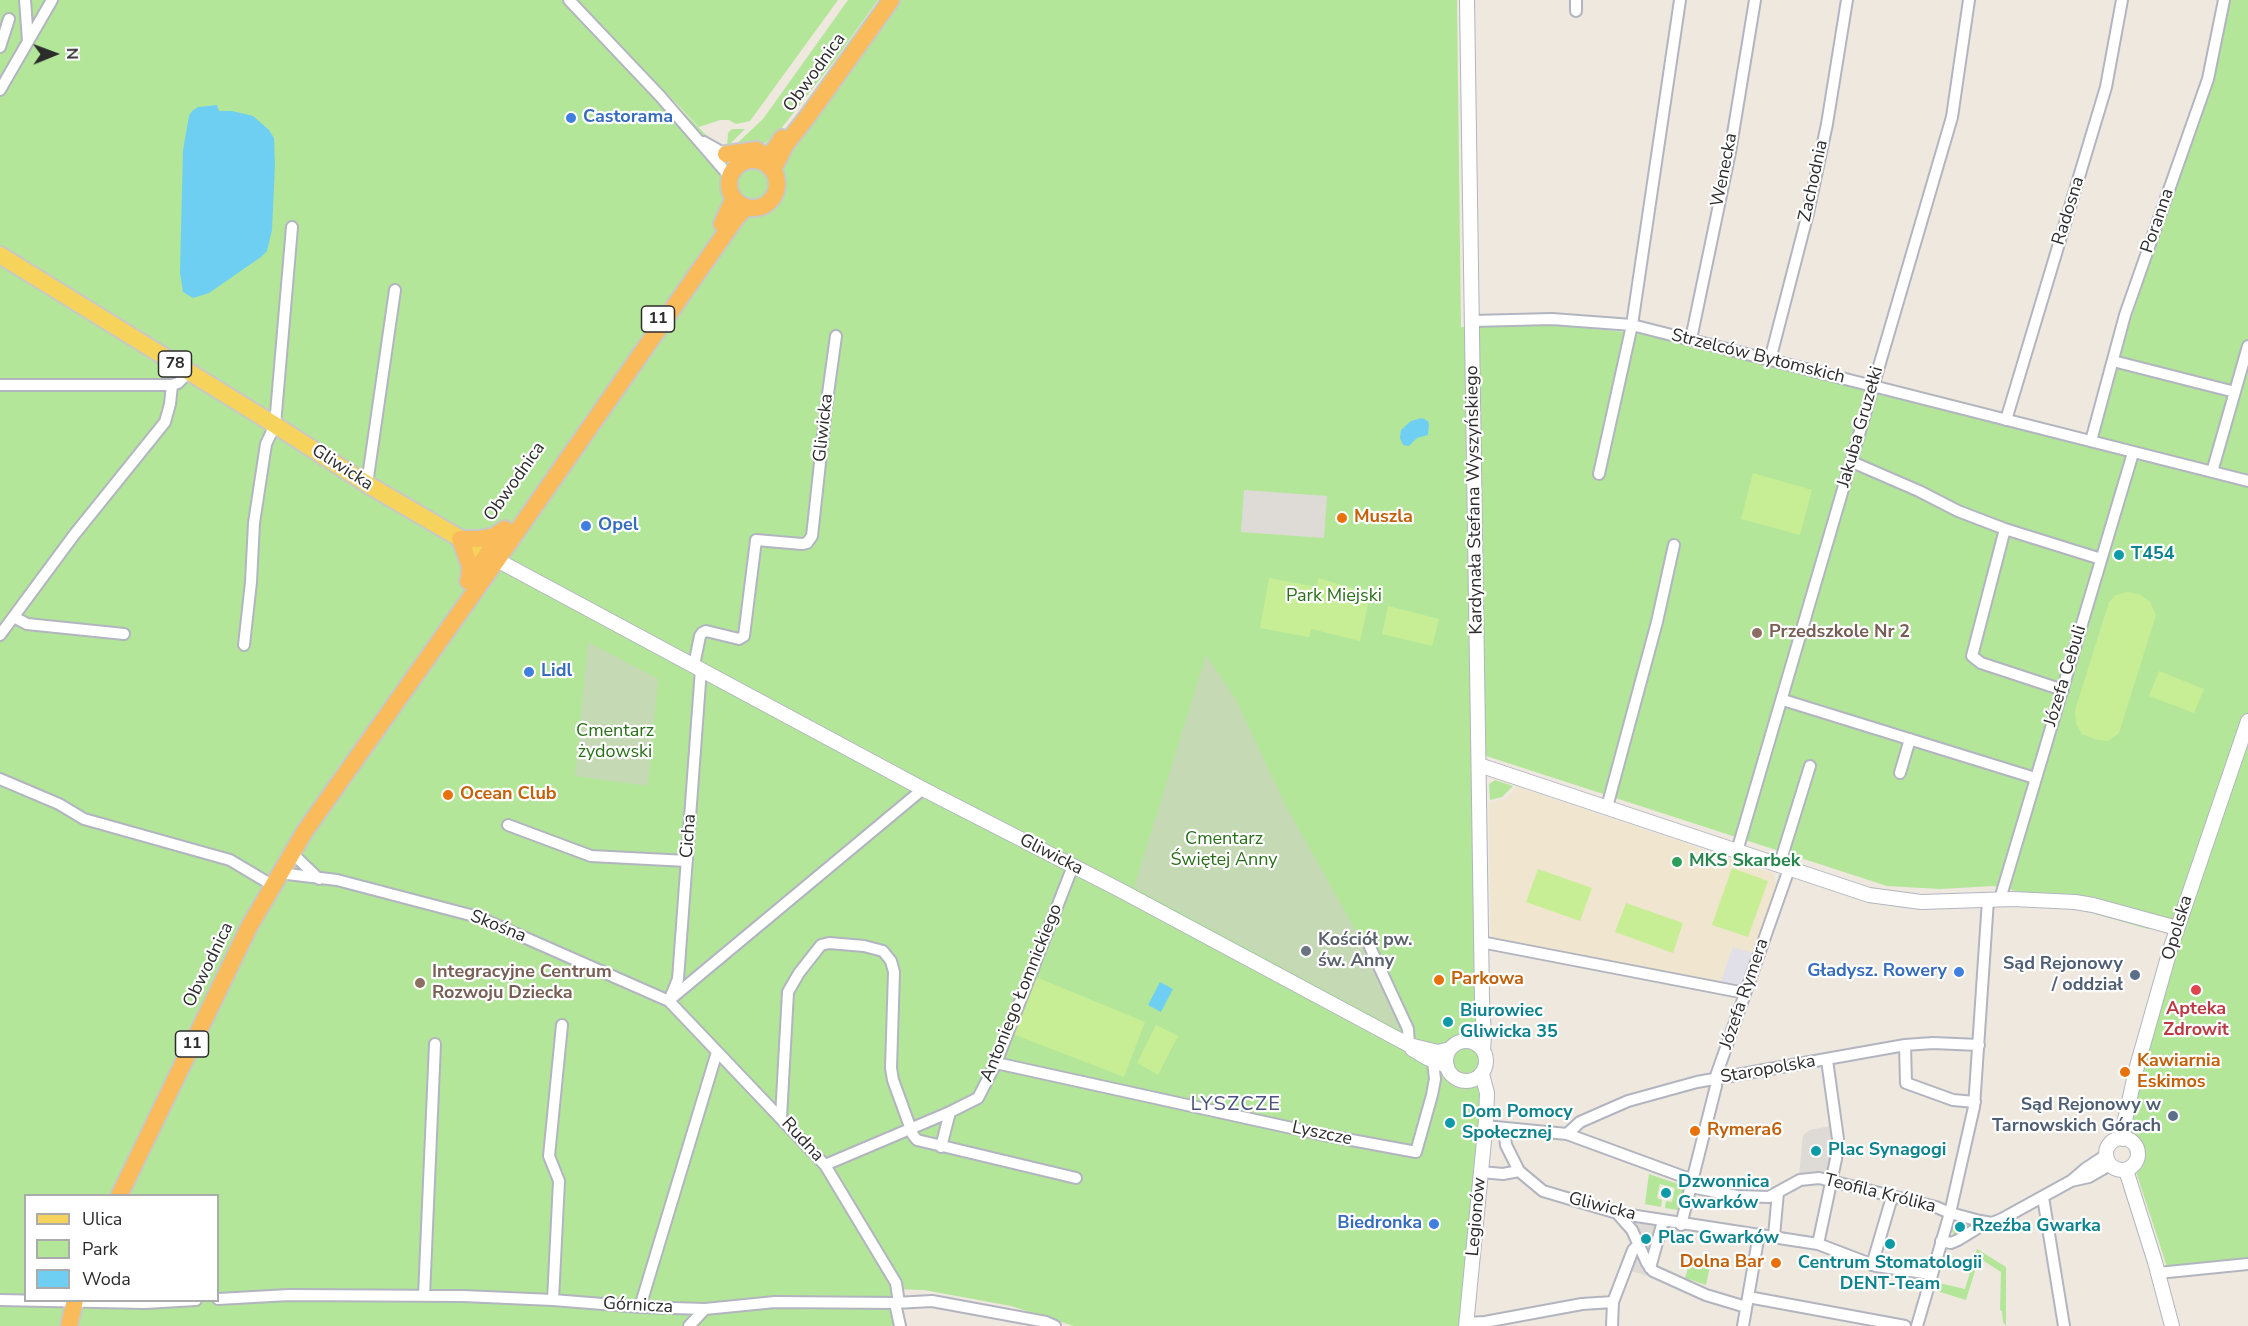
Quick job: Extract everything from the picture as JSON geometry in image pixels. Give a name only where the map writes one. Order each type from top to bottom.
[{"type":"highway","name":"Obwodnica","points":[[767,165],[786,132],[824,85],[884,0]]},
{"type":"highway","name":"Obwodnica","points":[[767,165],[808,116],[891,0]]},
{"type":"highway","points":[[726,154],[751,152],[763,148],[786,132]]},
{"type":"highway","points":[[751,160],[767,165],[777,185],[772,198],[761,207],[740,202],[730,188],[730,177],[734,169],[741,163],[751,160]]},
{"type":"highway","name":"Obwodnica","points":[[120,1194],[219,987],[276,879],[385,701],[469,580],[492,557],[507,528],[582,420],[617,377],[740,202]]},
{"type":"highway","name":"Obwodnica","points":[[330,792],[492,557],[736,218],[740,202]]},
{"type":"highway","points":[[469,580],[470,567],[460,539],[494,536],[507,528]]},
{"type":"highway","points":[[69,1326],[75,1302]]},
{"type":"main road","name":"Gliwicka","points":[[0,255],[367,484],[492,557]]},
{"type":"street","points":[[25,0],[28,42]]},
{"type":"street","points":[[0,90],[4,75],[28,42],[52,0]]},
{"type":"street","points":[[569,0],[699,139],[730,177]]},
{"type":"street","name":"Kardynała Stefana Wyszyńskiego","points":[[1467,0],[1483,1050]]},
{"type":"street","points":[[1599,474],[1632,325],[1680,0]]},
{"type":"street","name":"Wenecka","points":[[1691,339],[1730,152],[1755,0]]},
{"type":"street","name":"Zachodnia","points":[[1770,360],[1811,202],[1827,124],[1847,0]]},
{"type":"street","name":"Jakuba Gruzełki","points":[[1737,851],[1952,117],[1969,0]]},
{"type":"street","name":"Radosna","points":[[2006,420],[2106,87],[2122,0]]},
{"type":"street","name":"Poranna","points":[[2091,441],[2125,315],[2208,79],[2224,0]]},
{"type":"street","points":[[0,47],[9,19]]},
{"type":"street","points":[[699,139],[741,163]]},
{"type":"street","points":[[244,645],[254,524],[266,444],[275,425],[292,227]]},
{"type":"street","points":[[367,484],[395,290]]},
{"type":"street","name":"Strzelców Bytomskich","points":[[1472,321],[1552,320],[1632,325],[2248,481]]},
{"type":"street","name":"Gliwicka","points":[[698,667],[702,633],[706,631],[739,639],[744,636],[756,540],[802,544],[807,543],[813,536],[836,336]]},
{"type":"street","points":[[2212,472],[2248,346]]},
{"type":"street","points":[[2113,361],[2235,392]]},
{"type":"street","points":[[0,385],[172,385],[178,383],[189,372]]},
{"type":"street","points":[[0,635],[74,535],[165,422],[172,385]]},
{"type":"street","name":"Józefa Cebuli","points":[[1950,1213],[1975,1102],[1994,899],[2036,778],[2133,453]]},
{"type":"street","points":[[1852,462],[1920,491],[1958,511],[2005,529],[2101,559]]},
{"type":"street","points":[[2005,529],[1972,656],[1981,663],[2062,690]]},
{"type":"street","points":[[1607,807],[1657,622],[1674,545]]},
{"type":"street","name":"Gliwicka","points":[[492,557],[923,789],[1409,1045],[1438,1052],[1450,1049]]},
{"type":"street","points":[[14,617],[27,624],[124,634]]},
{"type":"street","name":"Cicha","points":[[669,1001],[678,980],[698,667]]},
{"type":"street","points":[[1783,700],[2036,778]]},
{"type":"street","name":"Opolska","points":[[2123,1138],[2136,1070],[2177,928],[2248,721]]},
{"type":"street","points":[[1900,773],[1911,739]]},
{"type":"street","points":[[1479,765],[1846,889],[1893,900],[1921,902],[2033,899],[2093,905],[2177,928]]},
{"type":"street","name":"Józefa Rymera","points":[[1682,1224],[1716,1079],[1784,867],[1809,766]]},
{"type":"street","name":"Skośna","points":[[0,778],[59,804],[84,819],[230,860],[276,879],[337,880],[478,917],[669,1001]]},
{"type":"street","points":[[669,1001],[684,986],[807,887],[923,789]]},
{"type":"street","points":[[507,825],[591,856],[687,861]]},
{"type":"street","points":[[292,852],[319,879]]},
{"type":"street","name":"Antoniego Łomnickiego","points":[[825,1165],[951,1112],[978,1098],[996,1063],[1073,866]]},
{"type":"street","points":[[1481,942],[1745,993]]},
{"type":"street","points":[[781,1117],[788,992],[821,945],[829,943],[874,948],[883,951],[891,961],[894,972],[891,1068],[893,1080],[917,1140],[1076,1178]]},
{"type":"street","points":[[1370,947],[1408,1029],[1409,1045]]},
{"type":"street","name":"Kardynała Stefana Wyszyńskiego","points":[[1468,1041],[1477,1026],[1482,999]]},
{"type":"street","name":"Rudna","points":[[669,1001],[825,1165],[896,1283],[900,1326]]},
{"type":"street","points":[[553,1299],[559,1181],[549,1156],[562,1025]]},
{"type":"street","points":[[1468,1041],[1483,1050],[1486,1059],[1482,1074],[1477,1078],[1467,1080],[1454,1077],[1447,1066],[1450,1049],[1460,1042],[1468,1041]]},
{"type":"street","name":"Staropolska","points":[[1567,1134],[1580,1122],[1628,1101],[1686,1085],[1905,1046],[1933,1043],[1979,1045]]},
{"type":"street","points":[[424,1296],[435,1044]]},
{"type":"street","name":"Gliwicka","points":[[1409,1045],[1417,1053],[1433,1062],[1447,1066]]},
{"type":"street","points":[[1905,1046],[1906,1083],[1953,1100],[1975,1102]]},
{"type":"street","points":[[640,1307],[717,1052]]},
{"type":"street","points":[[1818,1244],[1838,1139],[1827,1060]]},
{"type":"street","name":"Lyszcze","points":[[996,1063],[1319,1134],[1416,1152],[1432,1095],[1435,1079],[1433,1062]]},
{"type":"street","name":"Legionów","points":[[1466,1324],[1485,1126],[1487,1093],[1482,1074]]},
{"type":"street","points":[[1467,1080],[1486,1108]]},
{"type":"street","points":[[940,1147],[951,1112]]},
{"type":"street","points":[[1485,1126],[1504,1128]]},
{"type":"street","name":"Gliwicka","points":[[1504,1128],[1506,1145],[1519,1172],[1543,1191],[1617,1213],[1818,1244],[1872,1265],[1931,1274]]},
{"type":"street","name":"Teofila Królika","points":[[1504,1128],[1567,1134],[1687,1178],[1696,1188],[1737,1196],[1769,1197],[1800,1180],[1813,1178],[1832,1180],[1950,1213]]},
{"type":"street","points":[[2123,1138],[2133,1143],[2138,1154],[2136,1162],[2126,1170],[2115,1169],[2108,1160],[2106,1150],[2113,1141],[2123,1138]]},
{"type":"street","points":[[1917,1326],[1950,1213],[1980,1221],[1995,1222],[2071,1181],[2090,1177],[2108,1160]]},
{"type":"street","points":[[2126,1170],[2172,1326]]},
{"type":"street","points":[[1481,1172],[1503,1174],[1519,1172]]},
{"type":"street","points":[[1774,1236],[1778,1192]]},
{"type":"street","points":[[1872,1265],[1892,1197]]},
{"type":"street","points":[[2043,1197],[2064,1326]]},
{"type":"street","points":[[1617,1213],[1632,1230],[1650,1268],[1659,1275],[1706,1295],[1905,1326]]},
{"type":"street","points":[[1650,1268],[1663,1221]]},
{"type":"street","points":[[1941,1241],[1951,1243],[1958,1240],[1976,1229],[1980,1221]]},
{"type":"street","points":[[1743,1326],[1758,1234]]},
{"type":"street","points":[[1612,1326],[1613,1302],[1633,1250],[1640,1244]]},
{"type":"street","points":[[2158,1273],[2248,1264]]},
{"type":"street","name":"Górnicza","points":[[219,1299],[289,1295],[424,1296],[553,1299],[640,1307],[705,1309],[775,1302],[932,1301],[1046,1322],[1055,1326]]},
{"type":"street","points":[[0,1300],[24,1300]]},
{"type":"street","points":[[110,1302],[163,1302]]},
{"type":"street","points":[[1466,1324],[1582,1304],[1613,1302]]},
{"type":"street","points":[[689,1326],[705,1309]]},
{"type":"shaded area","points":[[1244,490],[1327,496],[1324,538],[1241,532]]},
{"type":"shaded area","points":[[1517,787],[1773,873],[1777,885],[1753,953],[1732,947],[1720,983],[1491,939],[1489,803],[1506,799]]},
{"type":"shaded area","points":[[1733,946],[1753,953],[1742,984],[1738,987],[1720,983]]},
{"type":"shaded area","name":"Plac Synagogi","points":[[1830,1126],[1833,1128],[1833,1147],[1828,1173],[1799,1175],[1803,1135],[1810,1130]]},
{"type":"shaded area","name":"Plac Gwarków","points":[[1619,1207],[1667,1218],[1651,1277],[1624,1269],[1632,1242],[1624,1228],[1615,1221]]},
{"type":"green space","name":"Park Miejski","points":[[0,0],[572,0],[742,171],[753,166],[765,170],[884,0],[1457,0],[1461,327],[1544,324],[1635,333],[1715,346],[2096,447],[2128,329],[2217,53],[2230,0],[2248,0],[2248,1269],[2170,1276],[2123,1132],[2180,934],[2150,927],[2148,929],[2095,914],[2097,913],[2062,901],[1994,886],[1940,889],[1887,886],[1483,755],[1489,1127],[1470,1326],[1074,1326],[1011,1306],[924,1290],[894,1289],[893,1326],[0,1326]]},
{"type":"green space","points":[[576,0],[838,0],[750,121],[736,124],[729,120],[720,120],[699,127]]},
{"type":"green space","points":[[848,0],[878,0],[780,130],[766,143],[758,146],[732,148],[763,119]]},
{"type":"green space","points":[[732,129],[745,129],[727,147],[728,133]]},
{"type":"green space","points":[[1753,473],[1812,490],[1800,535],[1741,519]]},
{"type":"green space","name":"Park Miejski","points":[[1269,578],[1317,587],[1318,578],[1355,589],[1371,591],[1360,641],[1311,629],[1309,637],[1260,628]]},
{"type":"green space","points":[[2128,592],[2141,595],[2150,602],[2156,615],[2119,733],[2108,741],[2094,739],[2082,734],[2076,724],[2075,710],[2109,602],[2116,595]]},
{"type":"green space","points":[[1388,606],[1439,619],[1432,646],[1382,634]]},
{"type":"green space","name":"Cmentarz żydowski","points":[[588,642],[658,679],[648,786],[575,776]]},
{"type":"green space","name":"Cmentarz Świętej Anny","points":[[1206,655],[1236,700],[1286,806],[1369,954],[1402,1025],[1398,1029],[1134,887]]},
{"type":"green space","points":[[2159,671],[2204,689],[2194,713],[2149,696]]},
{"type":"green space","points":[[1495,780],[1513,786],[1502,797],[1490,800],[1489,784]]},
{"type":"green space","points":[[1732,868],[1768,881],[1748,937],[1712,925]]},
{"type":"green space","points":[[1538,869],[1592,888],[1580,921],[1526,902]]},
{"type":"green space","points":[[1626,903],[1683,923],[1673,953],[1615,932]]},
{"type":"green space","points":[[1036,977],[1145,1022],[1124,1077],[1013,1034]]},
{"type":"green space","points":[[1156,1025],[1178,1036],[1158,1075],[1137,1063]]},
{"type":"green space","points":[[1649,1174],[1684,1186],[1678,1210],[1665,1208],[1666,1201],[1672,1202],[1675,1188],[1660,1184],[1657,1198],[1662,1200],[1661,1207],[1645,1204]]},
{"type":"green space","points":[[1960,1222],[1969,1224],[1971,1227],[1954,1235],[1951,1229]]},
{"type":"green space","points":[[1977,1249],[2006,1267],[2006,1326],[2000,1310],[2001,1272],[1979,1258],[1966,1300],[1937,1291],[1939,1283],[1965,1289]]},
{"type":"green space","points":[[1690,1261],[1703,1265],[1711,1261],[1706,1285],[1685,1278]]},
{"type":"water","points":[[217,105],[219,111],[232,111],[253,116],[269,130],[274,138],[272,230],[267,251],[261,257],[209,293],[193,298],[183,292],[180,272],[183,150],[192,111],[198,107]]},
{"type":"water","points":[[1422,418],[1428,421],[1428,435],[1417,438],[1409,446],[1403,445],[1400,438],[1401,430],[1411,421]]},
{"type":"water","points":[[1160,982],[1173,989],[1161,1012],[1148,1005]]},
{"type":"place","name":"Castorama","points":[[571,118]]},
{"type":"place","name":"Muszla","points":[[1342,518]]},
{"type":"place","name":"Opel","points":[[586,526]]},
{"type":"place","name":"T454","points":[[2119,555]]},
{"type":"place","name":"Przedszkole Nr 2","points":[[1757,633]]},
{"type":"place","name":"Lidl","points":[[529,672]]},
{"type":"place","name":"Ocean Club","points":[[448,795]]},
{"type":"place","name":"MKS Skarbek","points":[[1677,862]]},
{"type":"place","name":"Kościół pw. św. Anny","points":[[1306,951]]},
{"type":"place","name":"Gładysz. Rowery","points":[[1959,972]]},
{"type":"place","name":"Sąd Rejonowy / oddział","points":[[2135,975]]},
{"type":"place","name":"Parkowa","points":[[1439,980]]},
{"type":"place","name":"Integracyjne Centrum Rozwoju Dziecka","points":[[420,983]]},
{"type":"place","name":"Apteka Zdrowit","points":[[2196,990]]},
{"type":"place","name":"Biurowiec Gliwicka 35","points":[[1448,1022]]},
{"type":"place","name":"Kawiarnia Eskimos","points":[[2125,1072]]},
{"type":"place","name":"Sąd Rejonowy w Tarnowskich Górach","points":[[2173,1116]]},
{"type":"place","name":"Dom Pomocy Społecznej","points":[[1450,1123]]},
{"type":"place","name":"Rymera6","points":[[1695,1131]]},
{"type":"place","name":"Plac Synagogi","points":[[1816,1151]]},
{"type":"place","name":"Dzwonnica Gwarków","points":[[1666,1193]]},
{"type":"place","name":"Biedronka","points":[[1434,1224]]},
{"type":"place","name":"Rzeźba Gwarka","points":[[1960,1227]]},
{"type":"place","name":"Plac Gwarków","points":[[1646,1239]]},
{"type":"place","name":"Centrum Stomatologii DENT-Team","points":[[1890,1244]]},
{"type":"place","name":"Dolna Bar","points":[[1776,1263]]},
{"type":"district","name":"LYSZCZE","points":[[1236,1105]]}]
